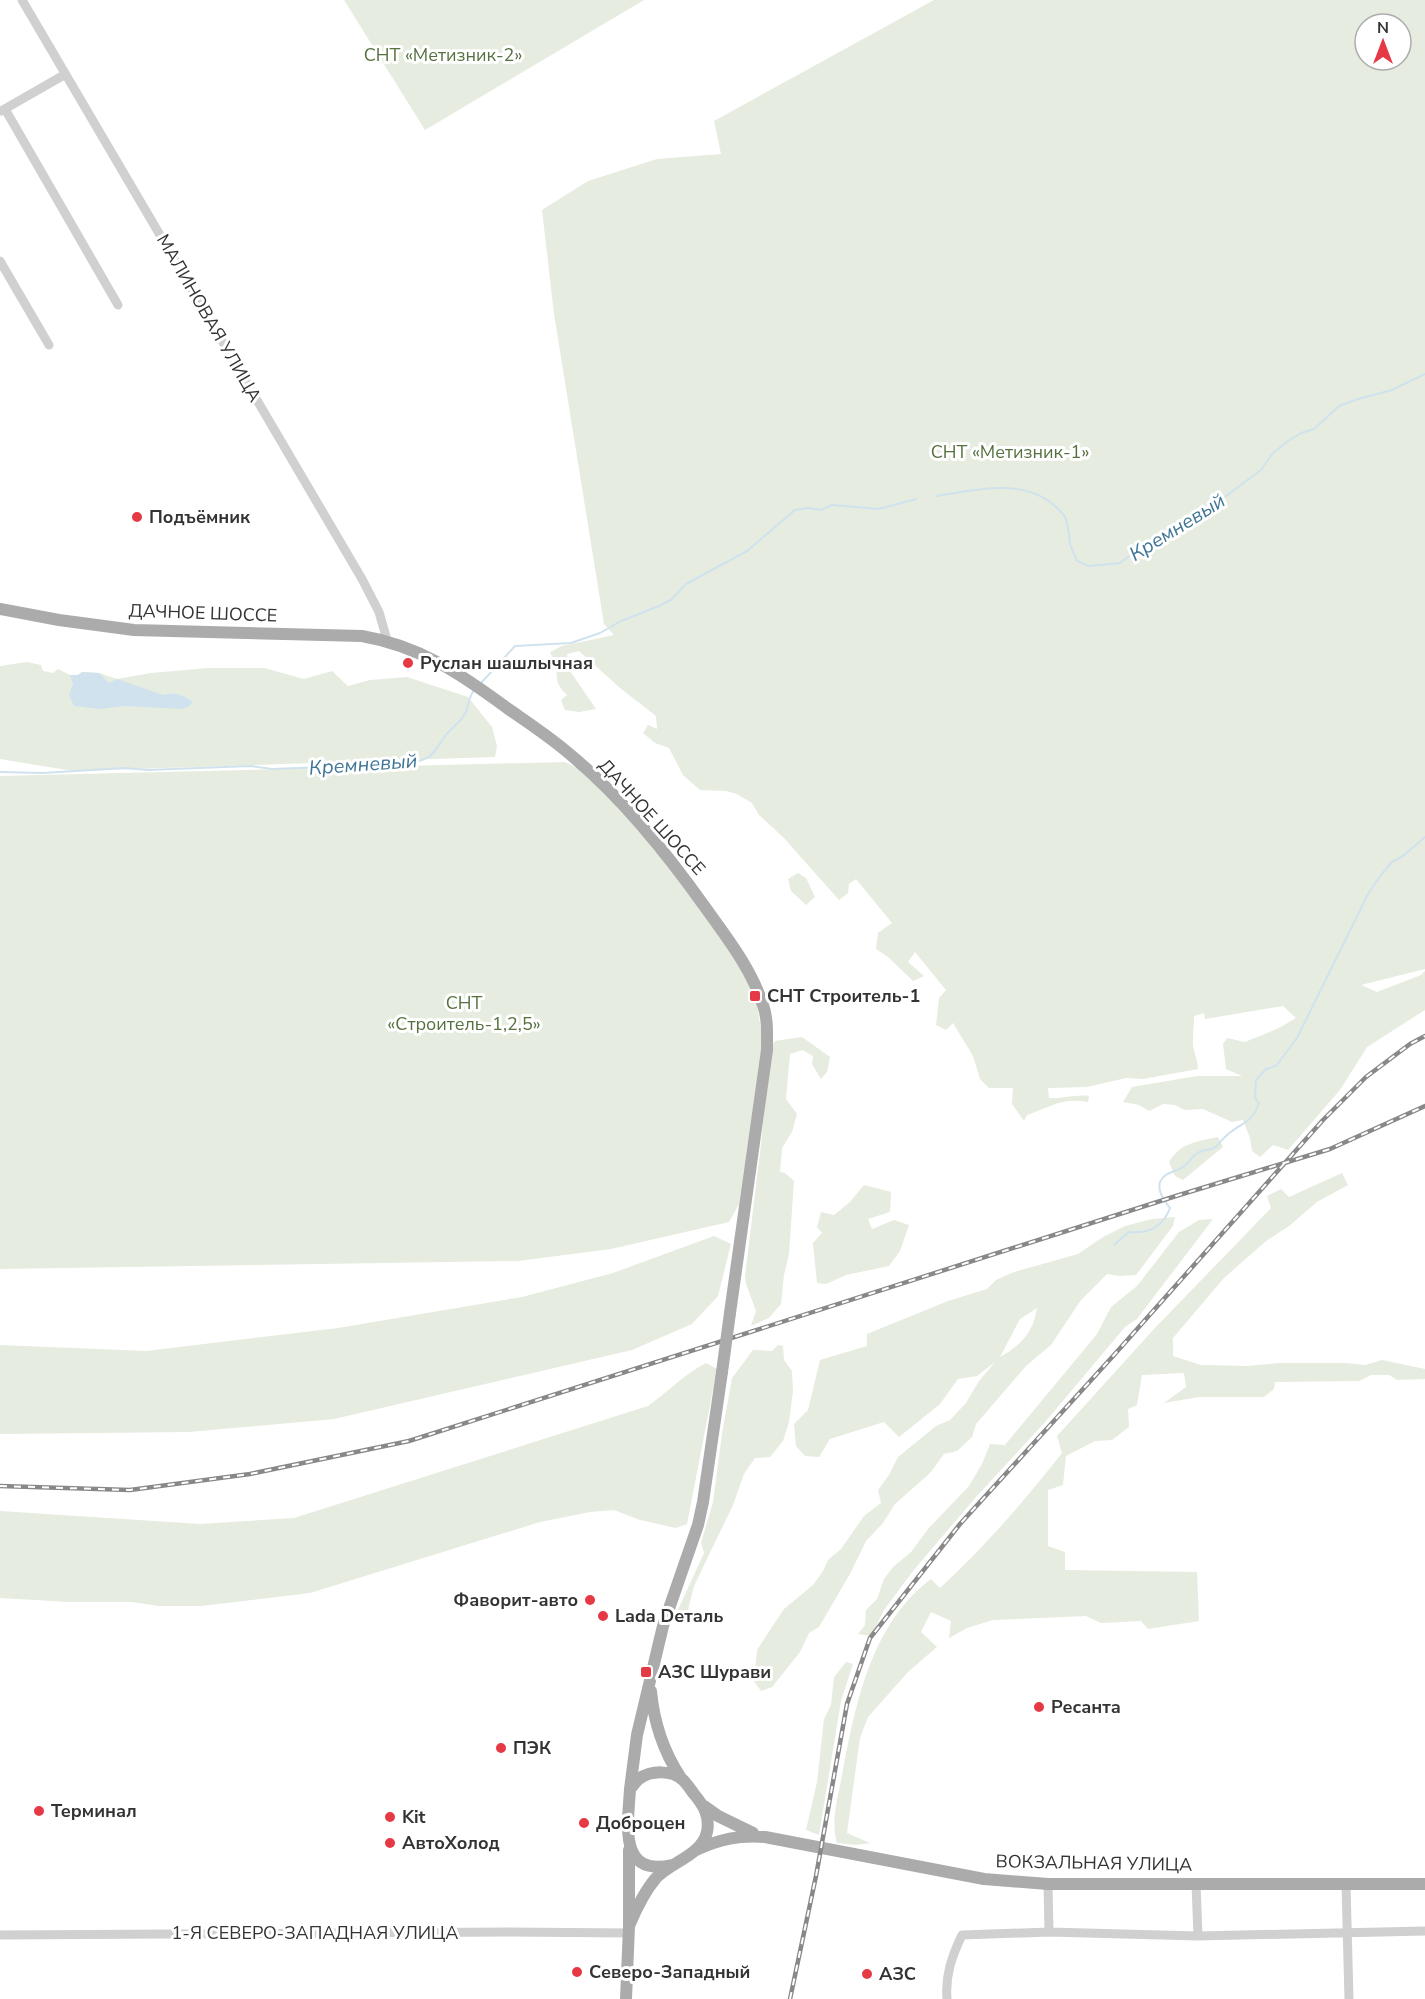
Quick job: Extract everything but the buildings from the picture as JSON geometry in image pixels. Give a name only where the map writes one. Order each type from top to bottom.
[{"type":"main road","name":"ДАЧНОЕ ШОССЕ","points":[[0,609],[134,630],[362,636],[387,640],[427,655],[470,680],[567,751],[612,794],[653,840],[695,893],[740,956],[757,989],[766,1022],[766,1050],[703,1502],[698,1525],[663,1626],[637,1735],[630,1789]]},
{"type":"main road","points":[[650,1681],[655,1721],[661,1741],[668,1758],[682,1779],[704,1806],[718,1816],[736,1827],[765,1837]]},
{"type":"main road","points":[[626,1999],[630,1789],[639,1779],[648,1774],[660,1772],[682,1779]]},
{"type":"main road","points":[[696,1850],[707,1833],[707,1815],[704,1806]]},
{"type":"main road","points":[[629,1930],[643,1897],[657,1877],[672,1865],[696,1850],[726,1838],[765,1837]]},
{"type":"main road","name":"ВОКЗАЛЬНАЯ УЛИЦА","points":[[765,1837],[984,1879],[1048,1884],[1425,1884]]},
{"type":"main road","points":[[629,1845],[637,1861],[644,1865],[662,1867],[672,1865]]},
{"type":"street","name":"МАЛИНОВАЯ УЛИЦА","points":[[22,0],[362,579],[379,612],[387,640]]},
{"type":"street","points":[[64,75],[2,110],[118,305]]},
{"type":"street","points":[[0,261],[49,345]]},
{"type":"street","points":[[1048,1884],[1049,1932]]},
{"type":"street","points":[[1196,1884],[1198,1936]]},
{"type":"street","points":[[1346,1885],[1349,1999]]},
{"type":"street","name":"1-Я СЕВЕРО-ЗАПАДНАЯ УЛИЦА","points":[[0,1935],[629,1930]]},
{"type":"street","points":[[947,1999],[946,1983],[953,1955],[962,1935],[1049,1932],[1198,1936],[1425,1931]]},
{"type":"green space","name":"СНТ «Метизник-2»","points":[[344,0],[644,0],[425,130]]},
{"type":"green space","name":"СНТ «Метизник-1»","points":[[934,0],[1425,0],[1425,969],[1361,985],[1377,992],[1421,975],[1425,971],[1425,1010],[1367,1047],[1340,1090],[1288,1150],[1273,1145],[1260,1157],[1252,1151],[1243,1120],[1232,1122],[1203,1109],[1184,1110],[1175,1105],[1163,1104],[1149,1111],[1139,1105],[1123,1102],[1132,1087],[1197,1076],[1242,1076],[1226,1069],[1223,1044],[1227,1038],[1245,1042],[1279,1028],[1296,1018],[1283,1006],[1205,1019],[1204,1013],[1194,1016],[1193,1044],[1198,1069],[1143,1079],[1126,1078],[1087,1087],[1048,1088],[1049,1098],[1089,1096],[1088,1102],[1070,1101],[1056,1104],[1027,1115],[1024,1121],[1012,1104],[1013,1088],[989,1088],[980,1079],[973,1056],[953,1023],[946,1030],[936,1025],[939,998],[946,990],[915,952],[908,962],[924,976],[913,981],[876,949],[878,933],[892,923],[856,879],[849,884],[848,893],[839,900],[783,837],[759,815],[752,803],[737,794],[726,791],[700,790],[683,775],[669,748],[655,743],[643,733],[648,725],[657,729],[656,716],[620,688],[579,651],[567,654],[570,671],[596,709],[579,712],[565,710],[561,700],[567,695],[559,685],[556,665],[550,652],[562,646],[614,635],[604,624],[554,314],[542,210],[588,181],[657,159],[721,154],[714,121]]},
{"type":"green space","points":[[27,662],[41,665],[43,671],[53,673],[58,669],[70,675],[78,675],[82,672],[99,673],[117,679],[151,673],[208,668],[264,668],[304,679],[332,671],[348,686],[370,680],[407,677],[468,697],[492,727],[497,746],[495,757],[73,771],[0,759],[0,666]]},
{"type":"green space","name":"СНТ «Строитель-1,2,5»","points":[[565,762],[583,771],[651,841],[732,947],[756,998],[763,1043],[739,1204],[729,1222],[611,1249],[518,1261],[0,1269],[0,776]]},
{"type":"green space","points":[[798,873],[806,878],[815,897],[806,905],[791,891],[788,879]]},
{"type":"green space","points":[[802,1037],[830,1057],[827,1072],[821,1079],[812,1064],[813,1056],[803,1050],[790,1054],[786,1099],[797,1114],[792,1132],[782,1148],[780,1172],[785,1173],[794,1181],[789,1254],[781,1304],[769,1318],[751,1326],[756,1311],[745,1276],[762,1136],[769,1050],[775,1041]]},
{"type":"green space","points":[[1218,1137],[1223,1147],[1183,1180],[1175,1176],[1169,1162],[1178,1151],[1190,1144]]},
{"type":"green space","points":[[1342,1173],[1348,1185],[1317,1202],[1289,1226],[1266,1241],[1224,1278],[1173,1338],[1173,1356],[1201,1365],[1248,1366],[1280,1363],[1365,1365],[1382,1360],[1425,1369],[1425,1379],[1397,1380],[1389,1375],[1371,1375],[1359,1381],[1275,1382],[1274,1389],[1264,1397],[1199,1397],[1164,1403],[1186,1387],[1184,1373],[1142,1375],[1137,1405],[1128,1409],[1129,1427],[1112,1440],[1095,1441],[1066,1456],[1063,1485],[1048,1490],[1048,1546],[1065,1552],[1065,1570],[1197,1572],[1199,1621],[1148,1629],[1141,1621],[1101,1623],[1086,1616],[993,1620],[967,1628],[949,1638],[951,1621],[931,1612],[921,1632],[937,1647],[908,1672],[868,1717],[860,1738],[847,1833],[870,1843],[855,1845],[837,1843],[834,1825],[836,1807],[854,1718],[870,1666],[894,1618],[911,1597],[931,1579],[940,1588],[1004,1523],[1062,1453],[1057,1436],[1154,1329],[1271,1208],[1267,1196],[1281,1189],[1289,1197]]},
{"type":"green space","points":[[864,1185],[891,1192],[890,1212],[868,1219],[872,1229],[894,1220],[909,1225],[900,1251],[889,1266],[846,1275],[826,1284],[817,1283],[813,1243],[822,1233],[817,1227],[821,1212],[834,1215],[850,1202]]},
{"type":"green space","points":[[1175,1217],[1173,1226],[1136,1275],[1107,1274],[1081,1300],[1051,1345],[1026,1366],[976,1424],[972,1437],[957,1451],[944,1454],[930,1473],[895,1504],[883,1523],[866,1541],[819,1627],[809,1633],[800,1652],[772,1687],[761,1691],[754,1681],[757,1650],[784,1609],[813,1585],[828,1560],[841,1549],[864,1516],[881,1503],[878,1490],[898,1457],[936,1426],[950,1420],[966,1403],[979,1381],[995,1362],[977,1376],[958,1379],[940,1404],[899,1437],[884,1422],[830,1439],[819,1457],[805,1456],[796,1446],[794,1424],[808,1410],[820,1360],[867,1346],[867,1334],[948,1301],[987,1289],[996,1280],[1014,1272],[1078,1254],[1103,1237],[1125,1226],[1152,1219]],"holes":[[[1037,1308],[1025,1337],[1000,1357],[1020,1319]]]},
{"type":"green space","points":[[1213,1219],[1137,1319],[1125,1327],[1046,1421],[976,1497],[913,1571],[884,1610],[871,1636],[858,1634],[865,1625],[866,1610],[877,1599],[884,1579],[969,1486],[990,1444],[1005,1445],[1097,1334],[1111,1307],[1137,1286],[1179,1232],[1199,1220]]},
{"type":"green space","points":[[714,1236],[731,1244],[718,1296],[692,1324],[632,1350],[334,1419],[189,1432],[0,1434],[0,1345],[146,1351],[338,1328],[522,1297],[613,1273]]},
{"type":"green space","points":[[778,1345],[783,1346],[784,1360],[792,1371],[793,1391],[789,1422],[783,1441],[770,1457],[755,1458],[744,1474],[733,1505],[694,1586],[687,1614],[681,1619],[676,1614],[704,1553],[701,1543],[713,1502],[732,1378],[753,1350],[772,1351]]},
{"type":"green space","points":[[706,1363],[717,1369],[687,1524],[676,1528],[640,1520],[614,1510],[590,1512],[540,1522],[310,1593],[201,1606],[0,1598],[0,1511],[200,1524],[294,1518],[648,1406],[690,1372]]},
{"type":"green space","points":[[846,1662],[853,1664],[841,1701],[819,1835],[806,1830],[817,1782],[824,1719],[831,1705],[834,1677]]},
{"type":"water","points":[[82,672],[99,673],[109,683],[117,679],[163,695],[179,694],[193,702],[181,709],[125,706],[100,709],[74,706],[69,695],[73,684],[70,675],[78,675]]},
{"type":"waterway","name":"Кремневый","points":[[937,496],[999,488],[1030,492],[1044,498],[1064,516],[1070,544],[1077,561],[1089,566],[1120,563],[1154,537],[1168,532],[1207,510],[1261,470],[1272,454],[1288,441],[1301,433],[1314,429],[1339,406],[1392,390],[1425,374]]},
{"type":"waterway","name":"Кремневый","points":[[481,683],[515,646],[571,643],[600,633],[621,621],[672,599],[686,584],[747,551],[795,510],[808,508],[821,510],[832,505],[879,509],[916,499]]},
{"type":"waterway","name":"Кремневый","points":[[0,772],[43,773],[124,768],[148,770],[250,766],[272,769],[407,764],[427,758],[434,752],[448,732],[463,717],[475,689]]},
{"type":"waterway","points":[[1114,1245],[1129,1232],[1143,1232],[1154,1228],[1167,1215],[1170,1208],[1160,1189],[1160,1182],[1164,1176],[1183,1167],[1198,1153],[1215,1147],[1229,1133],[1253,1116],[1259,1103],[1255,1098],[1256,1080],[1266,1069],[1276,1066],[1297,1038],[1368,894],[1392,862],[1403,856],[1425,837]]},
{"type":"railway","points":[[790,1999],[816,1876],[847,1704],[870,1638],[960,1524],[1323,1120],[1366,1077],[1410,1044],[1425,1036]]},
{"type":"railway","points":[[0,1486],[130,1490],[250,1474],[409,1441],[1330,1149],[1425,1106]]},
{"type":"place","name":"Подъёмник","points":[[137,517]]},
{"type":"place","name":"Руслан шашлычная","points":[[408,663]]},
{"type":"place","name":"СНТ Строитель-1","points":[[755,996]]},
{"type":"place","name":"Фаворит-авто","points":[[590,1600]]},
{"type":"place","name":"Lada Dеталь","points":[[603,1616]]},
{"type":"place","name":"АЗС Шурави","points":[[646,1672]]},
{"type":"place","name":"Ресанта","points":[[1039,1707]]},
{"type":"place","name":"ПЭК","points":[[501,1748]]},
{"type":"place","name":"Терминал","points":[[39,1811]]},
{"type":"place","name":"Kit","points":[[390,1817]]},
{"type":"place","name":"Доброцен","points":[[584,1823]]},
{"type":"place","name":"АвтоХолод","points":[[390,1843]]},
{"type":"place","name":"Северо-Западный","points":[[577,1972]]},
{"type":"place","name":"АЗС","points":[[867,1974]]}]
